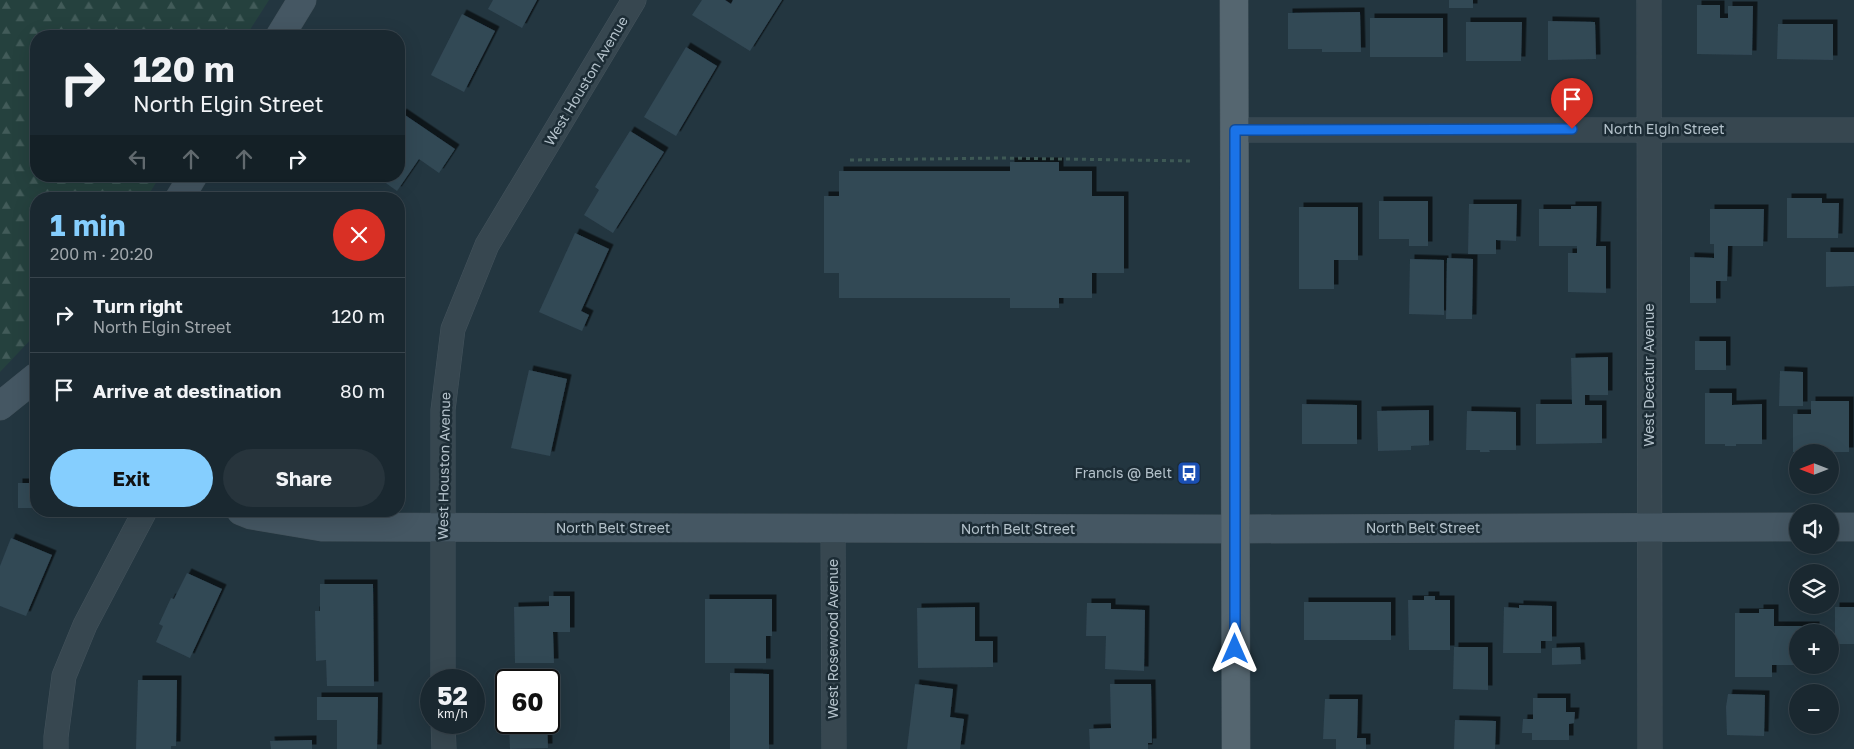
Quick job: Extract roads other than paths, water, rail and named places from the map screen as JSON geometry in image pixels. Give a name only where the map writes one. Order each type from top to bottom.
[{"type":"main road","points":[[1234,0],[1236,749]]},
{"type":"street","points":[[284,30],[302,0]]},
{"type":"street","name":"West Houston Avenue","points":[[443,669],[443,410],[454,329],[487,245],[634,0]]},
{"type":"street","name":"West Decatur Avenue","points":[[1649,0],[1650,749]]},
{"type":"street","name":"North Elgin Street","points":[[1235,130],[1854,130]]},
{"type":"street","points":[[0,406],[30,381]]},
{"type":"street","points":[[56,749],[64,676],[85,625],[142,517]]},
{"type":"street","name":"North Belt Street","points":[[263,517],[322,527],[443,528],[1235,529],[1789,527]]},
{"type":"street","points":[[1839,527],[1854,527]]},
{"type":"street","name":"West Rosewood Avenue","points":[[833,529],[834,749]]},
{"type":"street","points":[[444,734],[444,749]]},
{"type":"place","name":"Francis @ Belt","points":[[1189,473]]}]
